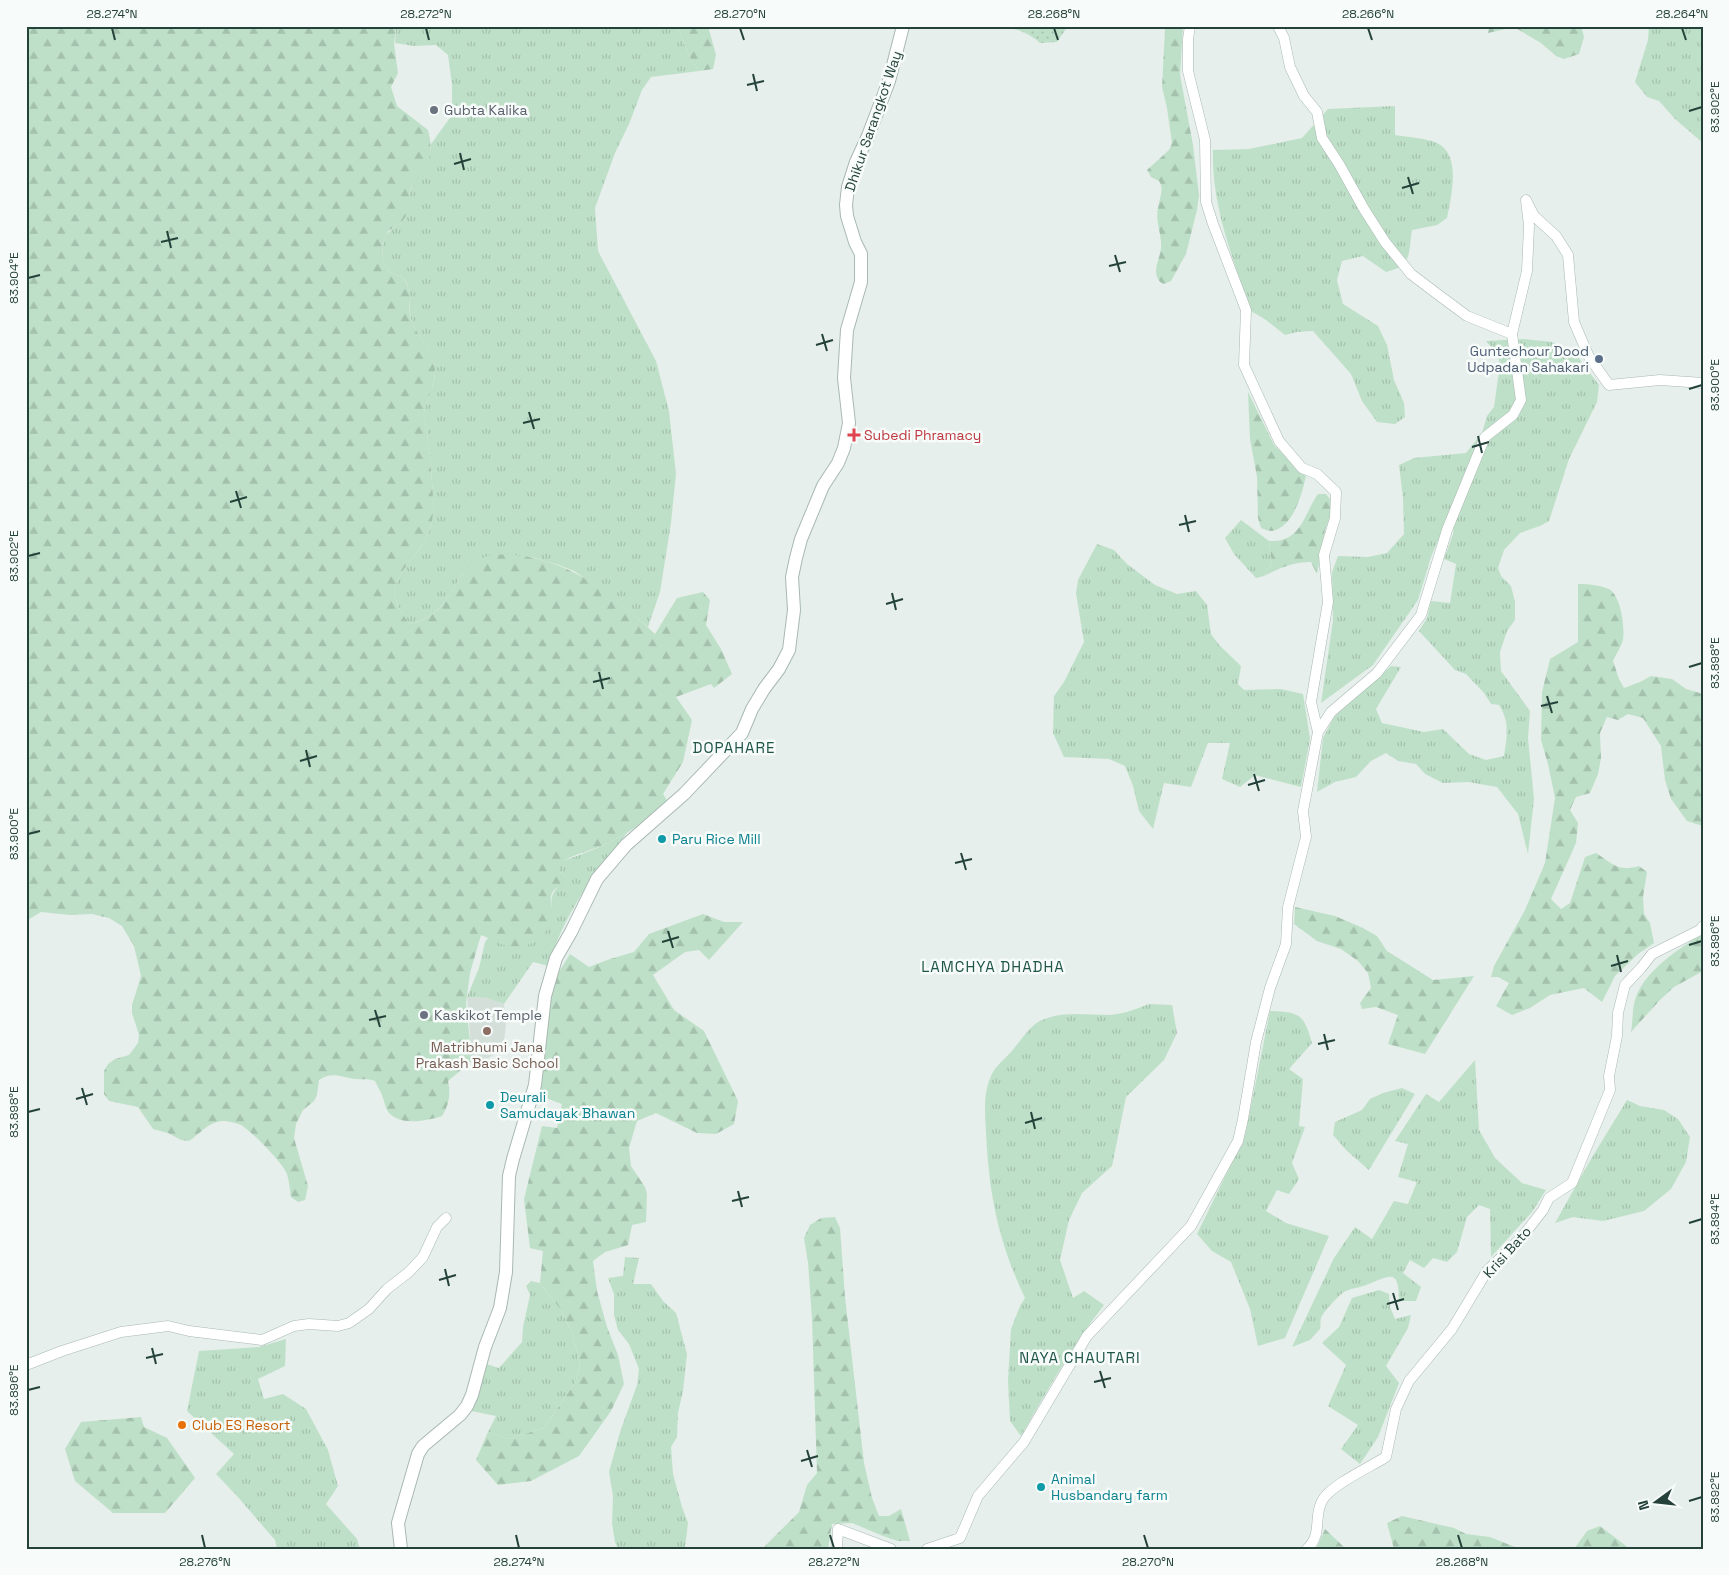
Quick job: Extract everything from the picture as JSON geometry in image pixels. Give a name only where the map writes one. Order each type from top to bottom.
[{"type":"street","name":"Dhikur Sarangkot Way","points":[[400,1549],[398,1523],[418,1454],[423,1446],[460,1415],[467,1406],[472,1396],[485,1347],[500,1308],[506,1272],[509,1176],[535,1085],[544,996],[556,958],[597,880],[626,845],[684,794],[742,733],[752,710],[789,650],[794,610],[792,577],[801,539],[823,486],[838,463],[844,448],[849,423],[844,378],[847,330],[861,282],[861,254],[847,216],[848,188],[856,162],[889,81],[903,26]]},
{"type":"street","points":[[1190,26],[1188,71],[1205,140],[1206,202],[1212,224],[1246,310],[1244,365],[1279,441],[1302,468],[1317,474],[1336,492],[1335,518],[1324,555],[1328,602],[1311,702],[1318,732]]},
{"type":"street","points":[[1278,26],[1284,38],[1290,67],[1304,96],[1317,112],[1322,138],[1385,242],[1411,274],[1436,294],[1468,316],[1512,334]]},
{"type":"street","points":[[927,1549],[960,1538],[978,1496],[1024,1442],[1087,1336],[1191,1226],[1238,1141],[1256,1042],[1270,988],[1286,944],[1288,907],[1306,837],[1303,811],[1318,732],[1331,712],[1377,673],[1422,615],[1447,530],[1485,437],[1513,415],[1521,400],[1512,334],[1527,271],[1529,226],[1526,200],[1534,216],[1556,236],[1568,255],[1574,322],[1588,357],[1609,385],[1660,380],[1703,383]]},
{"type":"street","name":"Krisi Bato","points":[[1307,1549],[1314,1542],[1322,1501],[1341,1483],[1386,1457],[1396,1409],[1409,1381],[1452,1329],[1487,1271],[1522,1237],[1543,1210],[1549,1198],[1572,1183],[1610,1090],[1609,1076],[1617,1036],[1618,1013],[1625,985],[1652,954],[1700,930],[1703,926]]},
{"type":"street","points":[[26,1365],[121,1332],[168,1326],[189,1331],[262,1340],[294,1326],[309,1324],[338,1326],[349,1323],[369,1310],[387,1289],[409,1272],[423,1257],[438,1227],[446,1218]]},
{"type":"street","points":[[838,1549],[838,1530],[891,1549]]},
{"type":"shaded area","name":"Matribhumi Jana Prakash Basic School","points":[[467,997],[487,998],[504,1004],[506,1024],[504,1041],[497,1053],[478,1064],[472,1061]]},
{"type":"green space","points":[[26,26],[396,26],[394,44],[398,73],[391,87],[397,106],[428,130],[430,150],[426,165],[410,192],[410,210],[401,223],[388,231],[383,244],[382,260],[390,272],[404,278],[410,292],[409,309],[412,322],[432,356],[435,369],[434,382],[424,415],[432,478],[432,522],[427,537],[397,582],[395,594],[399,607],[410,624],[426,618],[433,614],[448,597],[464,571],[471,564],[479,559],[499,555],[514,555],[547,562],[590,581],[616,600],[655,634],[677,598],[703,592],[710,600],[706,625],[721,649],[732,674],[714,688],[711,684],[676,697],[692,720],[683,762],[663,794],[669,804],[618,838],[558,865],[560,872],[566,877],[567,884],[559,886],[553,891],[551,897],[552,911],[548,929],[538,939],[525,945],[510,946],[481,935],[470,973],[466,1003],[472,1061],[448,1081],[449,1099],[442,1116],[421,1121],[398,1119],[387,1110],[375,1081],[332,1075],[319,1080],[317,1095],[314,1101],[303,1110],[296,1124],[294,1138],[308,1186],[305,1200],[298,1202],[291,1197],[287,1174],[280,1163],[259,1140],[241,1125],[227,1121],[217,1122],[208,1126],[189,1141],[181,1140],[168,1133],[153,1129],[138,1107],[109,1101],[104,1094],[104,1071],[108,1064],[115,1059],[129,1055],[138,1043],[139,1035],[132,1013],[132,1005],[141,976],[134,946],[122,926],[109,918],[92,914],[70,915],[41,912],[26,921]]},
{"type":"green space","points":[[396,26],[677,26],[690,58],[699,71],[651,77],[642,90],[615,153],[595,208],[598,251],[656,361],[669,411],[676,474],[671,523],[660,592],[648,627],[613,598],[574,571],[531,557],[463,573],[442,605],[420,621],[410,624],[399,607],[395,594],[397,582],[427,537],[432,522],[432,478],[424,415],[434,383],[435,370],[430,351],[412,322],[408,287],[404,278],[390,272],[382,260],[383,247],[385,238],[390,230],[401,223],[413,183],[429,158],[431,144],[452,115],[452,84],[448,55],[436,45],[414,46],[395,43]]},
{"type":"green space","points":[[677,26],[708,26],[716,55],[713,69],[699,71],[690,58]]},
{"type":"green space","points":[[1003,26],[1068,26],[1057,42],[1040,43],[1022,32]]},
{"type":"green space","points":[[1159,26],[1183,26],[1180,75],[1193,145],[1199,195],[1186,254],[1171,281],[1164,284],[1157,278],[1156,273],[1161,248],[1157,213],[1162,187],[1159,181],[1151,177],[1147,170],[1169,150],[1172,143],[1162,87],[1165,29]]},
{"type":"green space","points":[[1489,26],[1581,26],[1584,37],[1579,54],[1564,59],[1556,56],[1541,43],[1514,27],[1488,33]]},
{"type":"green space","points":[[1649,26],[1703,26],[1703,143],[1675,119],[1659,101],[1647,97],[1635,82],[1648,40]]},
{"type":"green space","points":[[1395,106],[1395,135],[1433,141],[1445,149],[1450,157],[1453,177],[1447,218],[1437,225],[1412,230],[1408,257],[1401,266],[1386,272],[1363,256],[1342,261],[1337,280],[1343,304],[1378,326],[1387,345],[1394,380],[1404,403],[1405,417],[1395,424],[1377,422],[1362,401],[1351,374],[1313,331],[1285,335],[1251,311],[1224,232],[1219,211],[1213,171],[1213,150],[1249,149],[1302,138],[1328,109]]},
{"type":"green space","points":[[1523,339],[1552,342],[1575,353],[1599,385],[1597,402],[1569,459],[1549,521],[1520,533],[1504,550],[1498,568],[1501,576],[1511,586],[1515,602],[1515,620],[1507,631],[1500,652],[1501,671],[1530,711],[1528,738],[1534,799],[1528,854],[1518,814],[1497,787],[1468,782],[1443,783],[1425,774],[1416,764],[1398,761],[1386,753],[1371,761],[1356,777],[1335,782],[1317,792],[1323,738],[1334,717],[1391,666],[1401,667],[1376,709],[1382,723],[1424,732],[1443,729],[1469,754],[1486,760],[1504,756],[1507,736],[1506,723],[1499,705],[1491,704],[1484,693],[1466,674],[1455,670],[1419,631],[1427,618],[1431,601],[1450,603],[1456,564],[1444,559],[1453,534],[1457,496],[1431,557],[1418,600],[1373,665],[1321,703],[1333,620],[1332,572],[1338,556],[1368,557],[1387,553],[1404,534],[1403,498],[1399,465],[1414,458],[1466,453],[1482,433],[1487,416],[1494,407],[1500,364],[1497,353],[1486,341]]},
{"type":"green space","points":[[1248,392],[1274,445],[1306,476],[1296,508],[1286,523],[1272,531],[1261,528],[1258,518],[1257,477],[1250,439]]},
{"type":"green space","points":[[1318,494],[1326,494],[1333,503],[1332,513],[1325,530],[1317,574],[1311,562],[1287,566],[1264,576],[1272,564],[1269,541],[1279,541],[1291,536],[1305,519]]},
{"type":"green space","points":[[1241,520],[1269,541],[1272,564],[1264,576],[1256,578],[1234,554],[1225,538]]},
{"type":"green space","points":[[1097,544],[1114,550],[1127,564],[1155,585],[1177,594],[1196,591],[1207,605],[1211,634],[1219,645],[1241,666],[1238,684],[1244,690],[1281,689],[1303,694],[1310,739],[1301,787],[1255,775],[1240,787],[1222,779],[1230,743],[1208,743],[1191,787],[1164,783],[1153,829],[1139,811],[1133,786],[1125,766],[1109,759],[1064,757],[1053,733],[1054,696],[1064,682],[1084,642],[1076,593],[1078,580]]},
{"type":"green space","points":[[1578,584],[1594,585],[1609,589],[1617,598],[1623,620],[1623,640],[1613,661],[1624,688],[1651,676],[1672,679],[1686,689],[1703,694],[1703,826],[1687,821],[1671,799],[1665,780],[1661,746],[1643,718],[1628,714],[1618,720],[1607,717],[1600,733],[1601,758],[1598,774],[1590,793],[1576,797],[1570,810],[1578,823],[1576,843],[1551,899],[1561,909],[1570,903],[1585,857],[1596,853],[1616,866],[1632,868],[1639,866],[1647,872],[1643,897],[1644,914],[1650,923],[1654,943],[1638,954],[1615,976],[1602,1002],[1584,988],[1550,995],[1530,1008],[1512,1015],[1496,1006],[1509,983],[1498,977],[1491,977],[1494,966],[1525,910],[1545,863],[1555,798],[1541,740],[1542,692],[1550,659],[1578,642]]},
{"type":"green space","points":[[627,833],[592,879],[571,912],[562,930],[549,966],[533,962],[504,1004],[487,998],[467,997],[479,968],[485,942],[488,938],[495,941],[552,914],[553,893],[566,877],[560,872],[557,865]]},
{"type":"green space","points":[[1295,907],[1335,916],[1363,928],[1377,936],[1387,951],[1433,980],[1474,976],[1425,1054],[1388,1044],[1398,1015],[1376,1007],[1362,1009],[1360,1003],[1371,988],[1368,973],[1358,961],[1341,949],[1317,941],[1294,924]]},
{"type":"green space","points":[[703,914],[724,922],[743,922],[709,960],[699,950],[685,952],[653,975],[674,1010],[704,1031],[738,1101],[734,1124],[716,1134],[697,1133],[656,1113],[637,1121],[629,1148],[631,1166],[645,1187],[647,1194],[646,1222],[632,1225],[628,1245],[605,1252],[593,1261],[597,1291],[607,1327],[618,1355],[624,1384],[611,1411],[579,1456],[531,1481],[498,1485],[476,1460],[488,1432],[508,1439],[544,1428],[575,1383],[580,1364],[573,1335],[561,1310],[540,1283],[543,1251],[530,1248],[524,1199],[542,1126],[557,1128],[562,1104],[538,1095],[546,1008],[557,975],[570,954],[589,967],[634,952],[649,934]]},
{"type":"green space","points":[[1703,934],[1703,971],[1674,987],[1631,1032],[1636,997],[1647,978],[1674,953]]},
{"type":"green space","points":[[1149,1004],[1172,1005],[1177,1033],[1164,1060],[1126,1097],[1112,1166],[1082,1193],[1069,1220],[1060,1260],[1073,1298],[1084,1291],[1104,1305],[1050,1386],[1021,1436],[1010,1421],[1008,1381],[1011,1329],[1025,1298],[1008,1257],[996,1217],[987,1155],[985,1104],[988,1083],[996,1068],[1028,1031],[1040,1021],[1068,1014],[1109,1015],[1130,1011]]},
{"type":"green space","points":[[1270,1011],[1288,1012],[1299,1016],[1306,1026],[1312,1043],[1289,1069],[1303,1079],[1299,1126],[1305,1127],[1292,1163],[1299,1179],[1289,1194],[1277,1190],[1266,1211],[1286,1223],[1329,1236],[1285,1338],[1258,1346],[1250,1309],[1231,1262],[1212,1251],[1197,1234],[1245,1136]]},
{"type":"green space","points":[[1475,1060],[1479,1130],[1495,1158],[1522,1183],[1546,1190],[1532,1212],[1491,1257],[1490,1209],[1479,1205],[1467,1217],[1457,1252],[1447,1262],[1433,1258],[1424,1268],[1410,1260],[1403,1273],[1421,1287],[1416,1301],[1399,1301],[1397,1283],[1392,1277],[1349,1290],[1331,1304],[1321,1318],[1320,1329],[1310,1340],[1292,1347],[1334,1258],[1355,1227],[1372,1239],[1394,1201],[1408,1204],[1417,1182],[1398,1177],[1408,1144],[1395,1141],[1426,1094],[1439,1102]]},
{"type":"green space","points":[[1402,1088],[1415,1094],[1369,1170],[1347,1151],[1333,1135],[1335,1122],[1362,1110],[1370,1099]]},
{"type":"green space","points":[[1627,1100],[1640,1106],[1664,1110],[1678,1119],[1690,1137],[1686,1162],[1671,1189],[1644,1211],[1603,1221],[1573,1217],[1555,1223],[1591,1159]]},
{"type":"green space","points":[[835,1217],[840,1228],[845,1297],[864,1463],[872,1498],[879,1516],[889,1516],[901,1509],[910,1541],[898,1541],[852,1523],[832,1524],[828,1549],[761,1549],[799,1512],[807,1485],[817,1473],[812,1319],[808,1262],[804,1238],[810,1225],[821,1218]]},
{"type":"green space","points":[[625,1257],[639,1258],[633,1284],[651,1284],[663,1301],[676,1313],[687,1354],[683,1391],[678,1413],[677,1437],[671,1447],[673,1474],[688,1523],[685,1547],[683,1549],[618,1549],[615,1542],[612,1523],[613,1496],[609,1472],[620,1432],[637,1385],[639,1369],[629,1344],[618,1330],[614,1315],[614,1294],[608,1278],[623,1276]]},
{"type":"green space","points":[[531,1281],[540,1283],[561,1310],[573,1335],[580,1364],[575,1383],[544,1428],[508,1439],[488,1432],[496,1416],[471,1411],[486,1364],[499,1368],[522,1342],[523,1327],[530,1295],[526,1286]]},
{"type":"green space","points":[[1379,1290],[1389,1294],[1390,1307],[1395,1319],[1411,1315],[1408,1328],[1386,1366],[1399,1383],[1378,1437],[1360,1464],[1341,1449],[1358,1425],[1328,1406],[1346,1365],[1322,1343],[1339,1327],[1352,1298]]},
{"type":"green space","points":[[286,1339],[285,1366],[258,1379],[264,1399],[283,1394],[306,1409],[328,1450],[338,1486],[326,1504],[357,1539],[360,1549],[277,1549],[275,1540],[216,1474],[234,1454],[187,1411],[199,1351],[259,1347]]},
{"type":"green space","points":[[141,1417],[144,1427],[167,1438],[195,1478],[165,1513],[113,1513],[75,1481],[65,1449],[81,1422]]},
{"type":"green space","points":[[1402,1516],[1454,1528],[1466,1534],[1490,1537],[1520,1549],[1394,1549],[1387,1523]]},
{"type":"green space","points":[[1600,1526],[1630,1549],[1574,1549],[1587,1531]]},
{"type":"green space","points":[[1325,1529],[1346,1549],[1316,1549]]},
{"type":"place","name":"Gubta Kalika","points":[[434,110]]},
{"type":"place","name":"Guntechour Dood Udpadan Sahakari","points":[[1599,359]]},
{"type":"place","name":"Subedi Phramacy","points":[[854,435]]},
{"type":"place","name":"Paru Rice Mill","points":[[662,839]]},
{"type":"place","name":"Kaskikot Temple","points":[[424,1015]]},
{"type":"place","name":"Matribhumi Jana Prakash Basic School","points":[[487,1031]]},
{"type":"place","name":"Deurali Samudayak Bhawan","points":[[490,1105]]},
{"type":"place","name":"Club ES Resort","points":[[182,1425]]},
{"type":"place","name":"Animal Husbandary farm","points":[[1041,1487]]},
{"type":"district","name":"DOPAHARE","points":[[734,747]]},
{"type":"district","name":"LAMCHYA DHADHA","points":[[993,966]]},
{"type":"district","name":"NAYA CHAUTARI","points":[[1080,1357]]}]
